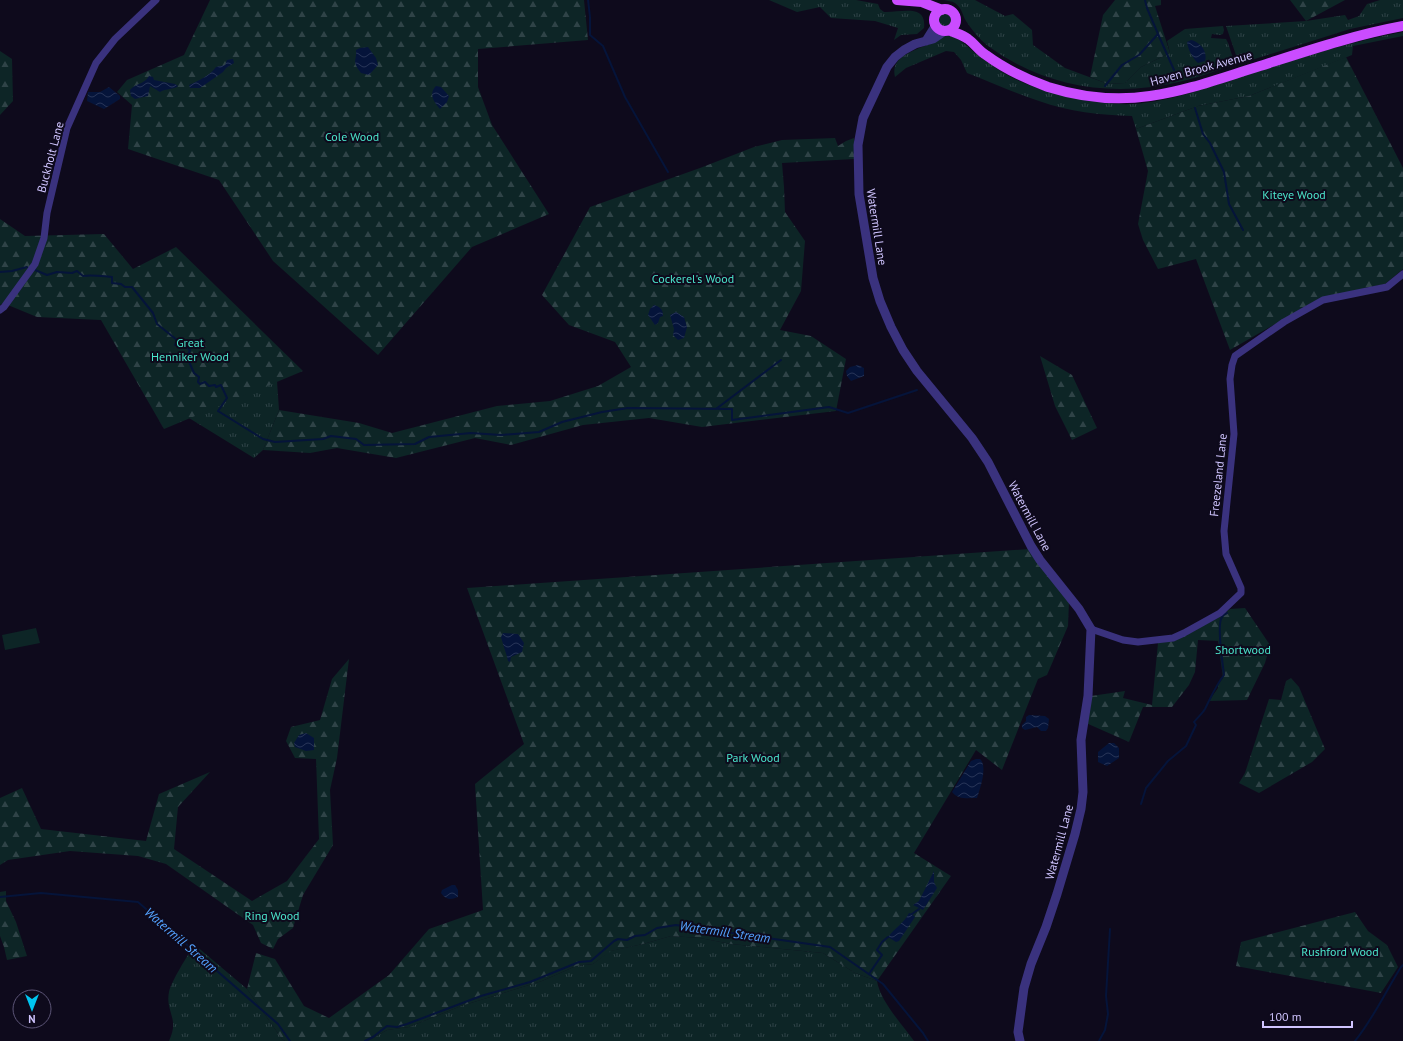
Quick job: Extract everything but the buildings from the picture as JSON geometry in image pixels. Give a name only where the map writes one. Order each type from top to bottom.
[{"type":"main road","points":[[897,0],[922,2],[942,10],[951,11],[956,18],[954,26],[948,30],[940,29],[922,2]]},
{"type":"main road","points":[[935,22],[937,13],[942,10]]},
{"type":"main road","name":"Haven Brook Avenue","points":[[956,18],[968,38],[985,55],[1005,68],[1027,79],[1068,92],[1088,96],[1129,98],[1149,96],[1187,88],[1352,37],[1403,26]]},
{"type":"main road","name":"Haven Brook Avenue","points":[[948,30],[968,38]]},
{"type":"street","name":"Buckholt Lane","points":[[0,310],[35,264],[44,238],[47,213],[67,128],[96,64],[115,39],[156,0]]},
{"type":"street","points":[[926,41],[935,22]]},
{"type":"street","name":"Watermill Lane","points":[[948,30],[933,39],[904,50],[890,63],[864,118],[859,138],[859,194],[873,278],[880,301],[903,350],[917,371],[972,438],[988,462],[1031,546],[1040,560],[1080,609],[1091,629],[1088,696],[1081,740],[1083,792],[1081,809],[1055,900],[1031,964],[1024,988],[1018,1032],[1020,1041]]},
{"type":"street","name":"Freezeland Lane","points":[[1091,629],[1123,640],[1138,642],[1173,638],[1220,613],[1241,593],[1241,588],[1230,564],[1224,544],[1225,518],[1234,434],[1230,378],[1234,356],[1284,322],[1323,300],[1387,287],[1403,274]]},
{"type":"green space","name":"Cole Wood","points":[[210,0],[584,0],[588,40],[478,49],[478,87],[492,125],[549,214],[472,247],[378,355],[273,261],[219,180],[128,149],[132,105],[117,92],[127,80],[184,55]]},
{"type":"green space","points":[[769,0],[856,0],[878,4],[880,9],[884,12],[917,12],[924,20],[924,28],[917,34],[901,35],[894,40],[898,28],[875,21],[831,18],[820,7],[797,12]]},
{"type":"green space","points":[[944,0],[975,0],[1005,16],[1013,14],[1032,30],[1033,45],[1065,68],[1108,84],[1125,83],[1141,67],[1170,53],[1167,41],[1185,29],[1223,26],[1223,34],[1212,34],[1211,38],[1226,39],[1235,64],[1189,79],[1157,86],[1132,89],[1081,86],[1033,72],[1010,60],[988,46],[973,31],[966,21],[961,9],[955,3]]},
{"type":"green space","points":[[1115,0],[1161,0],[1161,5],[1155,6],[1170,53],[1141,67],[1125,83],[1108,84],[1090,77],[1103,15]]},
{"type":"green space","points":[[1290,0],[1345,0],[1306,21]]},
{"type":"green space","points":[[1380,0],[1403,0],[1403,18],[1350,29],[1239,64],[1226,26],[1306,21],[1345,15],[1348,20],[1359,16],[1367,4]]},
{"type":"green space","points":[[945,12],[952,17],[953,20],[948,27],[945,28],[938,23],[937,20],[942,13]]},
{"type":"green space","points":[[1403,32],[1403,36],[1353,46],[1352,55],[1249,96],[1198,106],[1136,129],[1132,116],[1096,114],[1050,105],[967,73],[961,60],[954,52],[946,51],[906,68],[895,77],[894,70],[899,60],[909,52],[930,44],[940,38],[949,36],[961,41],[1001,72],[1035,88],[1066,96],[1108,103],[1141,103],[1158,101],[1192,93],[1321,52]]},
{"type":"green space","points":[[0,51],[12,59],[13,101],[0,115]]},
{"type":"green space","name":"Kiteye Wood","points":[[1346,57],[1403,168],[1403,269],[1385,284],[1320,298],[1230,350],[1196,259],[1158,269],[1143,240],[1138,224],[1148,171],[1136,129],[1198,106],[1249,96]]},
{"type":"green space","name":"Cockerel's Wood","points":[[835,138],[838,146],[854,138],[854,159],[782,163],[785,212],[805,241],[801,291],[780,330],[811,336],[846,359],[836,411],[702,427],[649,418],[583,425],[511,445],[475,438],[396,458],[337,448],[310,453],[263,450],[279,410],[359,423],[392,433],[497,406],[550,401],[598,386],[631,367],[615,342],[569,325],[542,295],[590,207],[754,147],[782,140]]},
{"type":"green space","name":"Great Henniker Wood","points":[[0,219],[25,236],[104,234],[133,269],[176,247],[303,371],[164,429],[101,320],[37,317],[3,303],[0,305]]},
{"type":"green space","points":[[1040,356],[1072,375],[1097,428],[1072,440],[1055,406]]},
{"type":"green space","points":[[277,381],[279,410],[263,450],[254,458],[189,418]]},
{"type":"green space","name":"Park Wood","points":[[1030,549],[1069,602],[1068,626],[1047,675],[1038,679],[1002,770],[976,750],[914,853],[951,876],[877,981],[855,973],[823,953],[731,944],[700,938],[671,936],[611,951],[593,964],[576,966],[542,981],[461,1006],[409,1027],[387,1030],[368,1041],[285,1041],[282,1039],[247,989],[256,953],[275,959],[304,1006],[329,1018],[389,975],[429,929],[483,910],[475,784],[524,744],[467,588]]},
{"type":"green space","name":"Shortwood","points":[[1245,608],[1270,645],[1265,663],[1247,700],[1209,701],[1223,678],[1218,641],[1198,640],[1195,672],[1189,685],[1172,707],[1143,707],[1129,742],[1086,723],[1091,696],[1125,691],[1123,698],[1152,705],[1158,643],[1173,640],[1218,618],[1230,609]]},
{"type":"green space","points":[[36,628],[40,643],[5,650],[2,635]]},
{"type":"green space","name":"Ring Wood","points":[[349,659],[337,758],[330,790],[333,845],[303,895],[293,928],[278,939],[273,949],[261,943],[253,925],[166,864],[138,856],[70,851],[8,860],[0,865],[0,798],[22,788],[41,829],[146,841],[159,794],[210,772],[178,807],[174,849],[252,901],[287,881],[319,839],[316,759],[295,758],[286,741],[291,727],[320,720],[332,679]]},
{"type":"green space","name":"Shortwood","points":[[1291,678],[1299,687],[1325,749],[1312,762],[1259,793],[1239,783],[1245,773],[1269,699],[1281,700],[1286,681]]},
{"type":"green space","points":[[6,891],[6,901],[16,922],[27,956],[7,960],[0,936],[0,892]]},
{"type":"green space","name":"Rushford Wood","points":[[1355,912],[1368,931],[1387,945],[1398,967],[1381,993],[1236,966],[1241,942]]},
{"type":"green space","points":[[671,936],[700,938],[731,944],[823,953],[855,973],[877,981],[882,996],[914,1041],[368,1041],[387,1030],[409,1027],[461,1006],[542,981],[576,966],[593,964],[610,951]]},
{"type":"green space","points":[[195,945],[247,989],[282,1039],[285,1041],[169,1041],[173,1026],[168,999],[170,987],[184,961]]},
{"type":"water","points":[[1191,40],[1200,45],[1204,50],[1206,57],[1205,61],[1198,63],[1192,56],[1187,42]]},
{"type":"water","points":[[368,47],[376,58],[378,65],[369,75],[361,73],[356,66],[355,61],[356,50]]},
{"type":"water","points":[[233,59],[234,63],[200,88],[190,88],[189,85],[207,75],[216,67],[225,65],[227,60]]},
{"type":"water","points":[[149,76],[153,77],[154,80],[175,84],[178,86],[160,92],[150,86],[148,96],[135,99],[131,96],[130,90],[145,81]]},
{"type":"water","points":[[436,86],[441,87],[449,96],[447,102],[440,109],[434,101],[432,95],[432,92]]},
{"type":"water","points":[[109,87],[120,96],[120,99],[104,109],[87,101],[88,92],[100,92]]},
{"type":"water","points":[[654,305],[661,309],[663,316],[660,317],[658,323],[655,325],[648,315],[650,309]]},
{"type":"water","points":[[676,312],[684,317],[687,327],[684,338],[678,340],[673,335],[674,329],[670,315]]},
{"type":"water","points":[[858,365],[864,368],[864,376],[851,381],[847,376],[846,371],[850,367]]},
{"type":"water","points":[[503,633],[518,634],[524,643],[522,652],[511,657],[510,662],[508,661],[501,637]]},
{"type":"water","points":[[1029,715],[1045,716],[1049,719],[1048,728],[1046,731],[1041,731],[1037,727],[1025,730],[1022,728],[1022,725],[1026,721],[1026,717]]},
{"type":"water","points":[[306,733],[314,738],[314,750],[306,751],[295,747],[294,743],[299,735]]},
{"type":"water","points":[[1109,743],[1114,743],[1119,748],[1119,758],[1107,766],[1098,762],[1098,752]]},
{"type":"water","points":[[980,759],[983,767],[983,778],[977,798],[963,798],[954,795],[952,792],[971,761]]},
{"type":"water","points":[[934,871],[934,882],[937,888],[923,910],[913,905],[919,901]]},
{"type":"water","points":[[455,885],[458,890],[458,897],[450,899],[446,898],[441,893],[442,890]]},
{"type":"water","points":[[909,913],[915,917],[899,941],[896,942],[888,937],[905,920]]},
{"type":"waterway","points":[[588,0],[590,35],[603,46],[625,97],[668,172]]},
{"type":"waterway","points":[[1105,86],[1122,65],[1139,55],[1158,34],[1145,0]]},
{"type":"waterway","points":[[1158,34],[1174,70]]},
{"type":"waterway","points":[[1195,108],[1203,134],[1210,143],[1224,172],[1229,204],[1243,230]]},
{"type":"waterway","points":[[0,272],[12,271],[27,267]]},
{"type":"waterway","points":[[35,270],[47,275],[57,272],[72,273],[77,271],[83,276],[112,277],[112,283],[121,284],[125,287],[132,287],[153,313],[157,324],[177,340],[175,345],[180,343],[190,350],[187,357],[194,373],[199,377],[198,382],[200,384],[205,382],[209,386],[215,385],[216,387],[221,385],[227,398],[218,411],[263,439],[275,442],[323,439],[331,436],[356,439],[364,445],[415,444],[429,437],[471,433],[501,435],[539,432],[562,422],[602,412],[628,408],[732,409],[732,420],[829,407],[848,413],[917,390]]},
{"type":"waterway","points":[[716,409],[781,360]]},
{"type":"waterway","points":[[1141,804],[1146,788],[1168,761],[1186,746],[1196,725],[1194,722],[1205,709],[1224,675],[1220,645],[1220,621],[1223,615],[1227,613]]},
{"type":"waterway","name":"Watermill Stream","points":[[0,897],[41,893],[138,902],[278,1024],[290,1041]]},
{"type":"waterway","points":[[912,914],[919,909]]},
{"type":"waterway","name":"Watermill Stream","points":[[365,1041],[373,1037],[387,1026],[397,1027],[407,1024],[481,996],[530,982],[579,962],[591,961],[618,939],[627,940],[635,936],[645,935],[657,928],[676,925],[830,947],[883,984],[928,1041]]},
{"type":"waterway","points":[[1099,1041],[1105,1030],[1108,1014],[1106,996],[1110,929]]},
{"type":"waterway","points":[[869,974],[882,955],[877,950],[882,942],[888,937]]},
{"type":"waterway","points":[[1355,1041],[1368,1024],[1395,976],[1403,965]]}]
